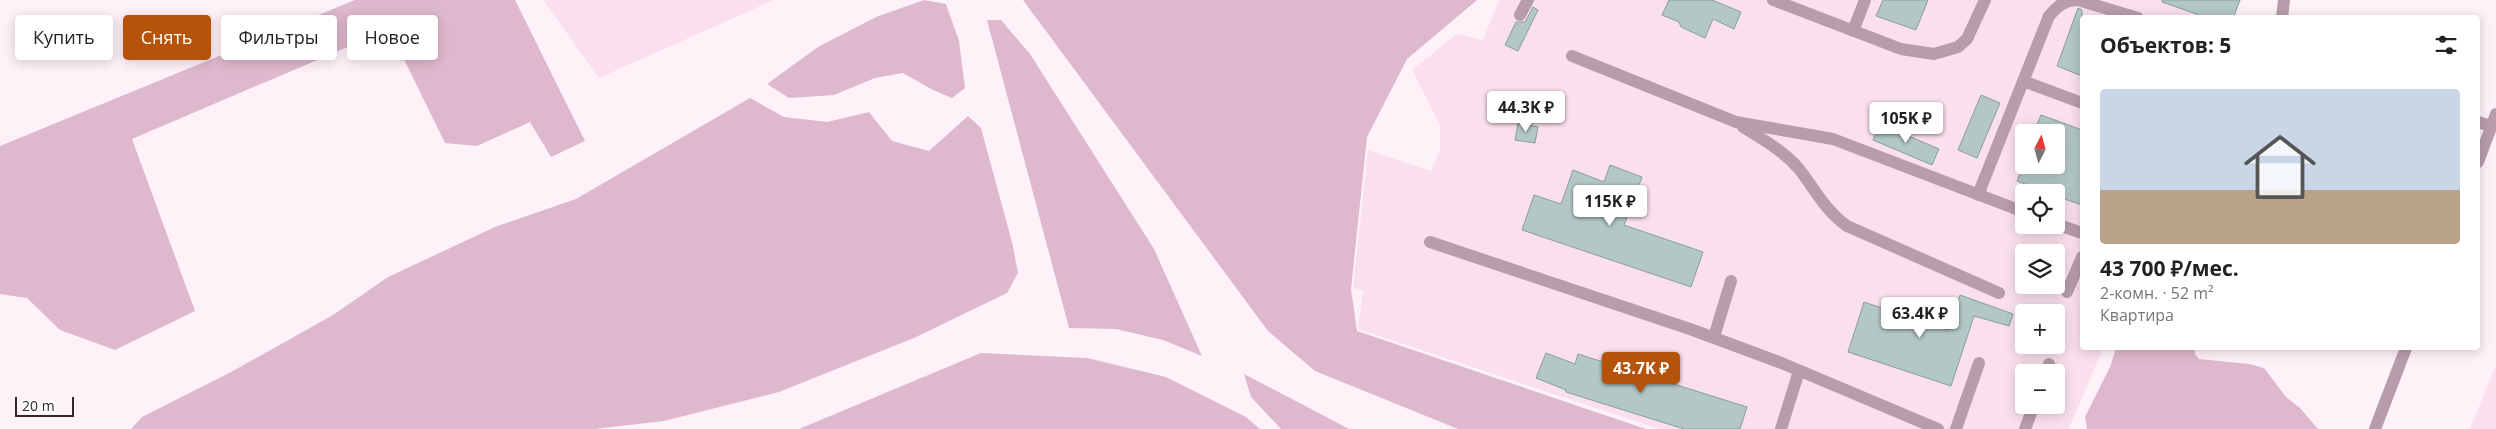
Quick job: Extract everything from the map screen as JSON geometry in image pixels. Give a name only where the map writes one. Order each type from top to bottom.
[{"type":"street","points":[[1520,15],[1528,0]]},
{"type":"street","points":[[1773,0],[1917,53],[1946,52],[1958,48],[1967,40],[1985,0]]},
{"type":"street","points":[[1853,31],[1866,0]]},
{"type":"street","points":[[1978,195],[2049,16],[2057,7],[2067,1],[2077,0],[2128,15]]},
{"type":"street","points":[[2282,15],[2284,0]]},
{"type":"street","points":[[1572,56],[1736,122],[1833,139],[2015,209]]},
{"type":"street","points":[[2023,81],[2080,102]]},
{"type":"street","points":[[2480,159],[2491,143],[2491,126],[2496,114]]},
{"type":"street","points":[[1736,122],[1786,156],[1798,168],[1826,208],[1847,226],[2000,293]]},
{"type":"street","points":[[2480,123],[2491,126]]},
{"type":"street","points":[[2065,227],[2080,232]]},
{"type":"street","points":[[1430,242],[1714,338],[1799,370],[1938,429]]},
{"type":"street","points":[[2068,292],[2080,262]]},
{"type":"street","points":[[1714,338],[1731,281]]},
{"type":"street","points":[[2375,429],[2405,350]]},
{"type":"street","points":[[1956,429],[1979,363]]},
{"type":"street","points":[[1781,429],[1799,370]]},
{"type":"street","points":[[2025,429],[2031,414]]},
{"type":"shaded area","points":[[355,0],[515,0],[585,141],[551,157],[530,122],[477,146],[445,143],[404,60],[438,60],[438,15],[347,15],[347,47],[337,52],[337,15],[319,15]]},
{"type":"shaded area","points":[[543,0],[774,0],[599,78]]},
{"type":"shaded area","points":[[924,0],[946,4],[959,41],[965,88],[952,98],[933,90],[903,73],[875,78],[834,95],[789,98],[767,84],[818,47],[876,17]]},
{"type":"shaded area","points":[[1023,0],[1477,0],[1407,59],[1367,137],[1351,289],[1357,331],[1646,429],[1458,429],[1315,371],[1268,331]]},
{"type":"shaded area","points":[[1499,0],[2241,0],[2235,15],[2080,15],[2080,350],[2102,350],[2069,429],[1659,429],[1358,329],[1363,290],[1353,288],[1368,150],[1431,171],[1440,151],[1440,125],[1412,70],[1457,34],[1483,40]]},
{"type":"shaded area","points":[[987,20],[1001,20],[1030,54],[1154,249],[1202,356],[1163,340],[1116,329],[1069,328]]},
{"type":"shaded area","points":[[221,55],[221,60],[317,60],[132,139],[195,311],[115,350],[60,330],[27,298],[0,294],[0,146]]},
{"type":"shaded area","points":[[750,98],[784,117],[827,122],[869,112],[892,141],[929,151],[968,116],[981,128],[1012,242],[1018,273],[1007,293],[914,338],[779,392],[664,421],[594,429],[131,429],[142,417],[231,372],[333,315],[388,277],[495,227],[576,199]]},
{"type":"shaded area","points":[[2115,350],[2195,350],[2195,354],[2199,359],[2249,364],[2264,368],[2286,397],[2300,408],[2318,429],[2087,429],[2085,417],[2110,367]]},
{"type":"shaded area","points":[[981,353],[1087,358],[1166,377],[1246,417],[1260,429],[799,429]]},
{"type":"shaded area","points":[[2496,365],[2496,429],[2470,429]]},
{"type":"shaded area","points":[[1244,374],[1349,429],[1281,429],[1251,397]]},
{"type":"building","points":[[1669,0],[1712,0],[1741,12],[1734,29],[1713,19],[1705,38],[1681,27],[1679,22],[1662,15]]},
{"type":"building","points":[[1883,0],[1928,0],[1916,30],[1876,16]]},
{"type":"building","points":[[2162,0],[2240,0],[2234,15],[2199,15],[2162,2]]},
{"type":"building","points":[[1533,7],[1538,10],[1518,51],[1505,45],[1516,22],[1525,22]]},
{"type":"building","points":[[2078,8],[2082,10],[2082,15],[2080,15],[2080,75],[2057,66]]},
{"type":"building","points":[[1981,95],[2000,103],[1977,158],[1958,150]]},
{"type":"building","points":[[2041,115],[2080,129],[2080,204],[2065,199],[2065,184],[2025,184],[2017,181],[2020,174],[2065,174],[2065,124],[2037,124]]},
{"type":"building","points":[[1518,123],[1538,127],[1535,143],[1515,140]]},
{"type":"building","points":[[1880,124],[1939,149],[1932,165],[1873,140]]},
{"type":"building","points":[[1610,165],[1642,177],[1624,225],[1703,252],[1691,287],[1522,230],[1534,195],[1561,204],[1573,170],[1604,182]]},
{"type":"building","points":[[1960,295],[2013,314],[2009,326],[1974,316],[1951,386],[1848,352],[1864,302],[1948,330]]},
{"type":"building","points":[[1546,353],[1575,364],[1578,354],[1747,407],[1740,429],[1684,429],[1566,392],[1566,390],[1536,378]]}]
